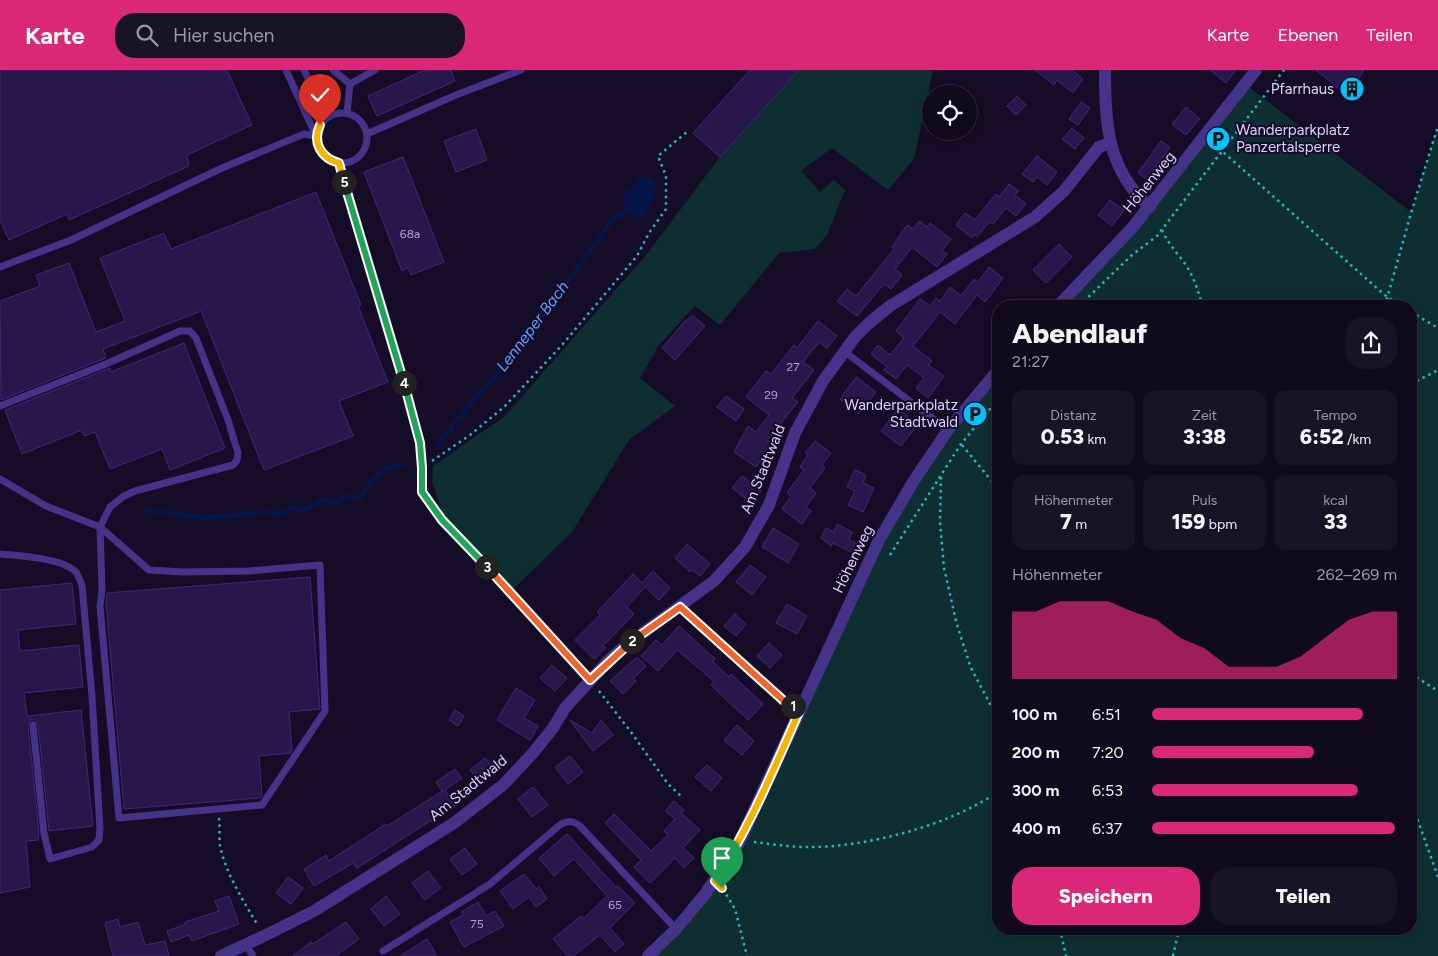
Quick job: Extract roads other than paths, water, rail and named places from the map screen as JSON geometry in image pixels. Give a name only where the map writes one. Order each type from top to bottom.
[{"type":"street","points":[[1105,70],[1106,117],[1110,143],[1119,167],[1134,192],[1150,207]]},
{"type":"street","name":"Höhenweg","points":[[1064,300],[1150,207],[1256,70]]},
{"type":"street","name":"Am Stadtwald","points":[[221,956],[314,911],[472,810],[504,785],[552,728],[565,708],[590,680],[625,646],[714,581],[736,558],[753,534],[769,505],[795,433],[824,381],[868,324],[890,306],[1036,217],[1064,191],[1099,147],[1110,143]]},
{"type":"street","name":"Höhenweg","points":[[648,956],[676,929],[715,881],[740,839],[879,540],[913,482],[948,430],[992,377]]},
{"type":"lane","points":[[286,70],[316,136],[322,154],[339,163],[354,160],[360,155],[367,141],[367,134],[360,120],[347,113],[333,114],[327,117],[320,125],[316,136]]},
{"type":"lane","points":[[304,70],[327,117]]},
{"type":"lane","points":[[333,70],[350,84]]},
{"type":"lane","points":[[350,84],[375,70]]},
{"type":"lane","points":[[367,134],[456,95],[521,70]]},
{"type":"lane","points":[[347,113],[350,84]]},
{"type":"lane","points":[[0,268],[71,240],[222,168],[304,134],[316,136]]},
{"type":"lane","points":[[339,163],[395,350],[420,443],[422,492]]},
{"type":"lane","points":[[0,406],[106,364],[180,331],[190,331],[196,338],[228,420],[238,453],[237,460],[233,465],[136,491],[124,496],[110,508],[100,527],[102,591],[100,606],[119,818],[262,805],[324,714],[326,706],[320,565],[249,572],[149,570],[100,527],[46,506],[0,480]]},
{"type":"lane","points":[[845,352],[948,430]]},
{"type":"lane","points":[[0,554],[56,562],[75,571],[82,585],[92,696],[100,828],[98,840],[92,847],[50,859],[44,833],[34,725]]},
{"type":"lane","points":[[680,607],[784,701],[800,710]]},
{"type":"lane","points":[[383,951],[490,884],[561,824],[568,821],[575,822],[580,826],[676,929]]},
{"type":"lane","points":[[246,945],[253,956]]},
{"type":"waterway","name":"Lenneper Bach","points":[[437,445],[451,429],[453,422],[459,419],[524,341],[526,334],[540,320],[551,300],[568,281],[605,229],[617,216],[620,216],[627,209]]},
{"type":"waterway","name":"Lenneper Bach","points":[[146,510],[204,518],[270,512],[279,515],[293,508],[301,510],[308,508],[321,500],[336,503],[347,496],[360,499],[372,480],[384,470],[404,464]]},
{"type":"place","name":"Pfarrhaus","points":[[1352,89]]},
{"type":"place","name":"Wanderparkplatz Panzertalsperre","points":[[1218,139]]},
{"type":"place","name":"Wanderparkplatz Stadtwald","points":[[975,414]]}]
